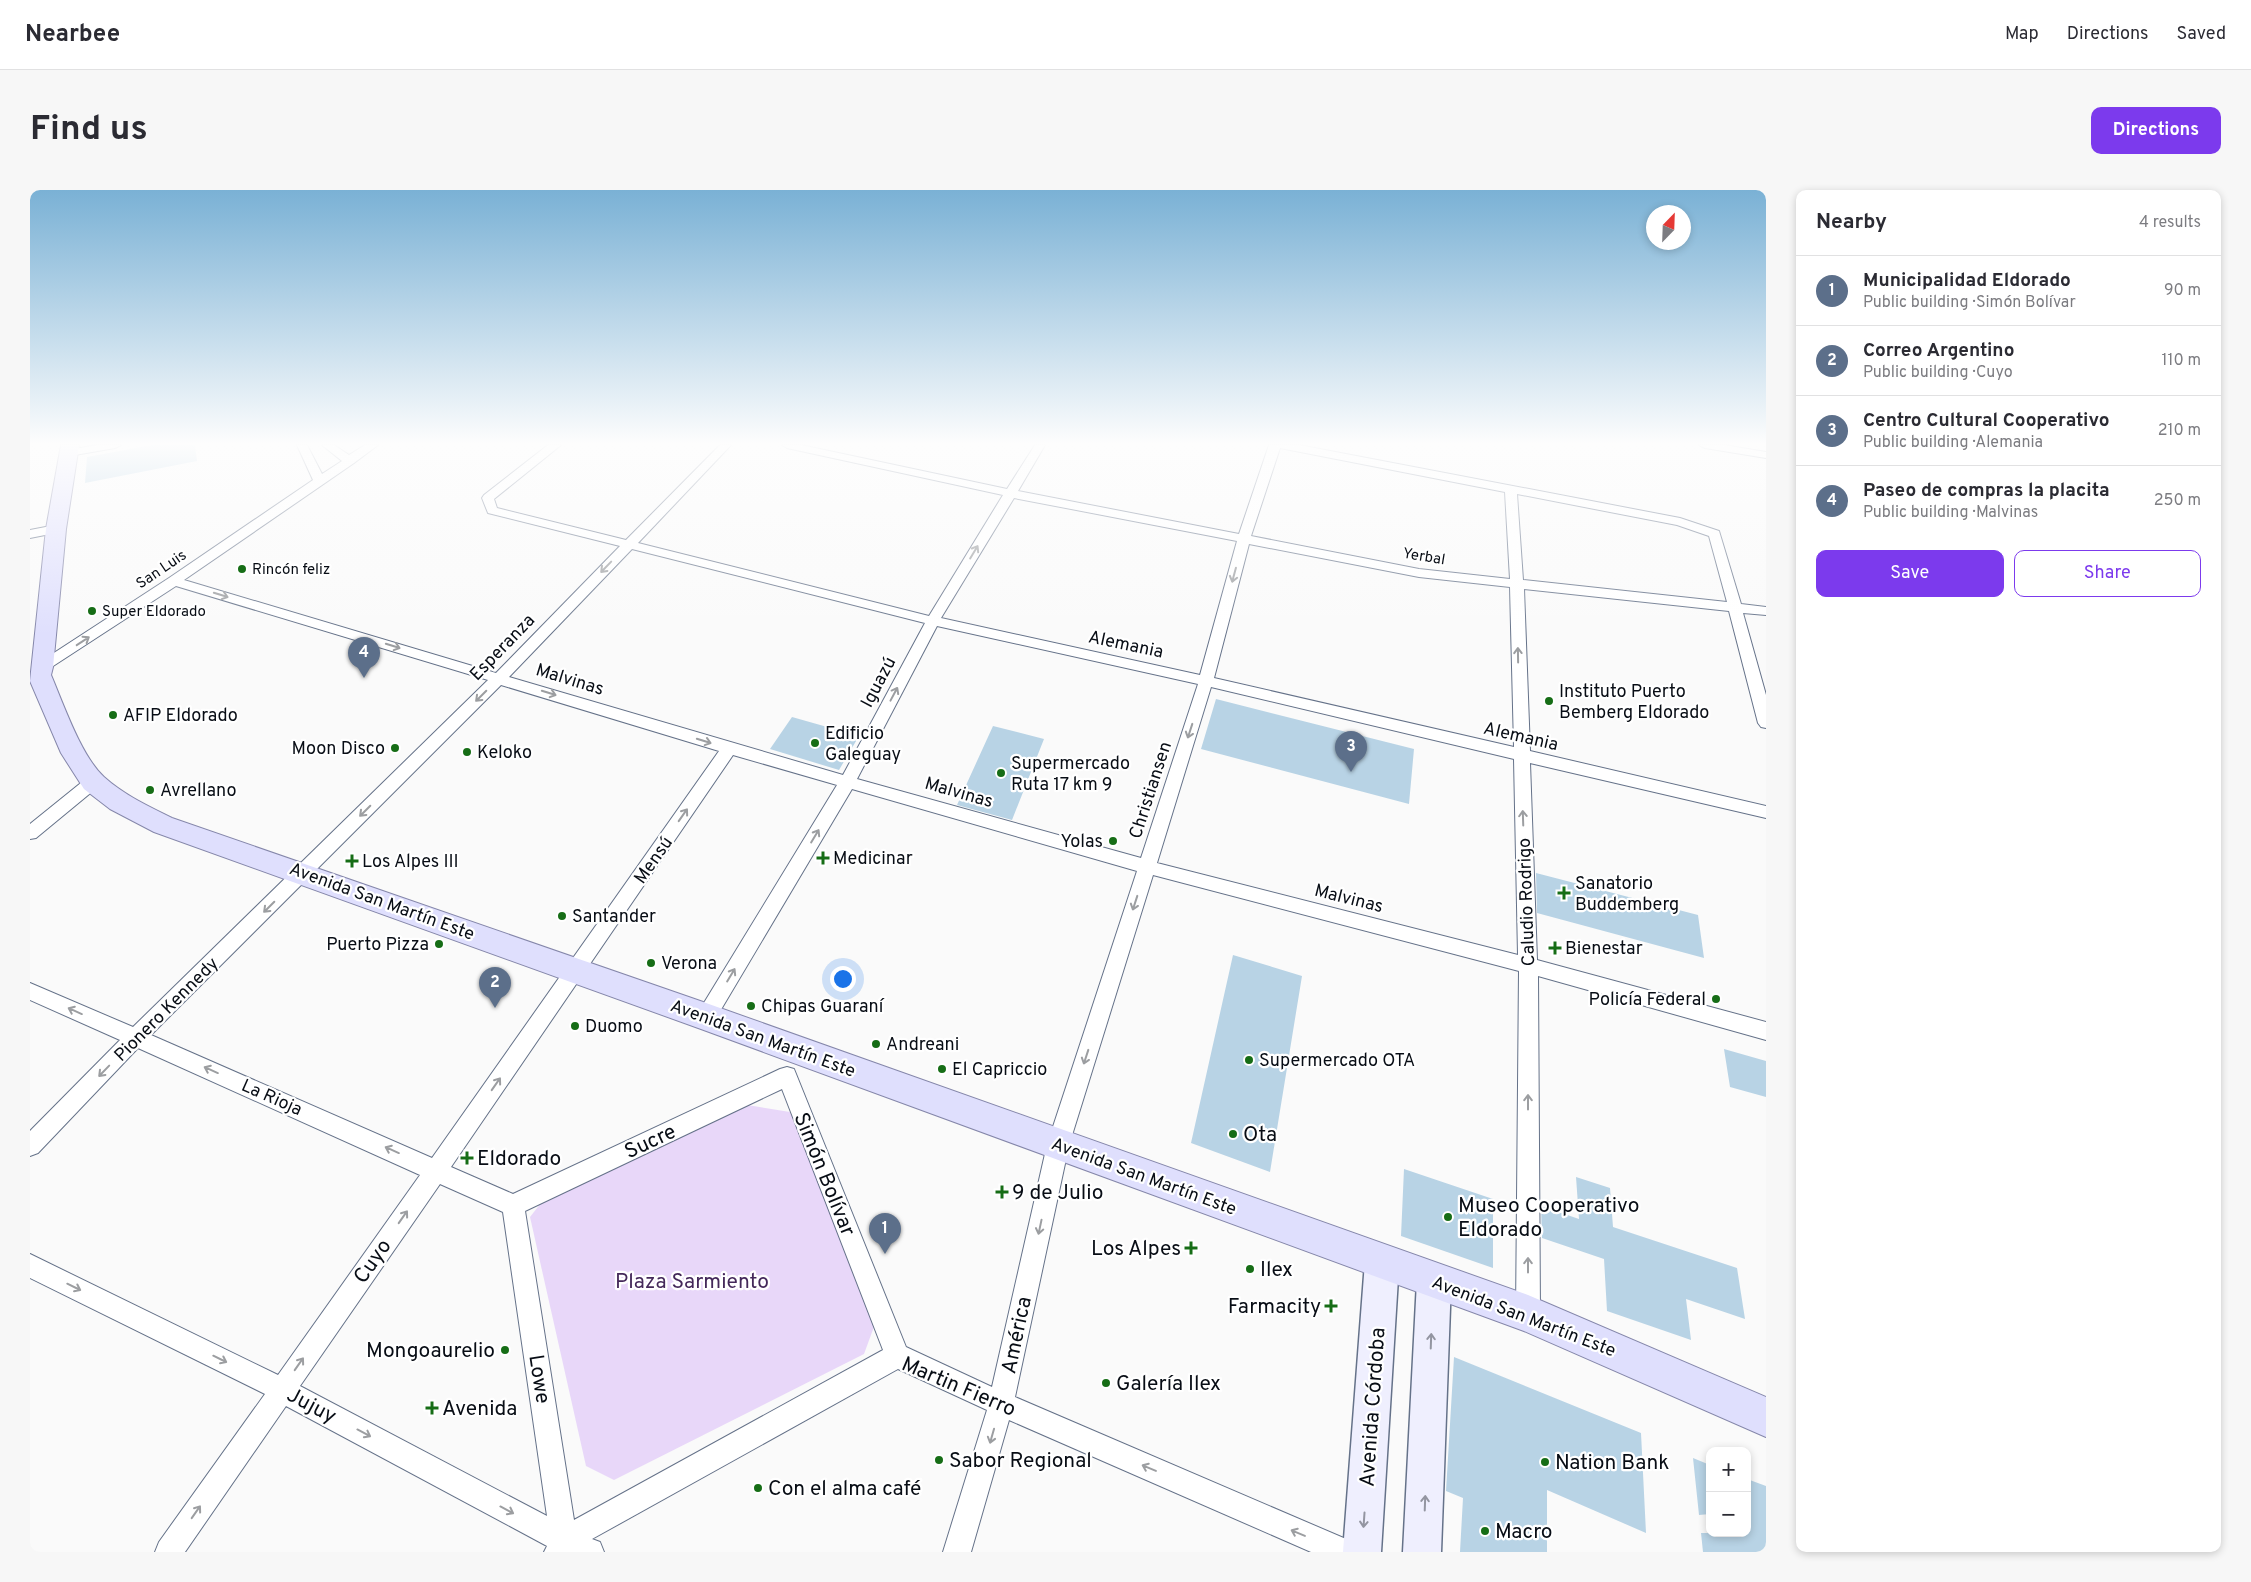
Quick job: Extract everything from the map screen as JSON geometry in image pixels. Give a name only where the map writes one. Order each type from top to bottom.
[{"type":"main road","name":"Avenida San Martín Este","points":[[59,509],[37,674],[73,753],[93,782],[119,802],[163,825],[706,1017],[792,1063],[1058,1145],[1528,1314],[1766,1417]]},
{"type":"main road","name":"Avenida Córdoba","points":[[1362,1552],[1382,1262]]},
{"type":"main road","points":[[1422,1552],[1434,1281]]},
{"type":"street","name":"San Luis","points":[[37,674],[280,509]]},
{"type":"street","name":"Alemania","points":[[492,509],[933,621],[1206,680],[1766,812]]},
{"type":"street","name":"Esperanza","points":[[303,873],[499,678],[663,509]]},
{"type":"street","name":"Iguazú","points":[[706,1017],[848,781],[933,621],[1000,509]]},
{"type":"street","name":"Yerbal","points":[[1088,509],[1418,573],[1766,612]]},
{"type":"street","name":"Christiansen","points":[[1058,1145],[1206,680],[1254,509]]},
{"type":"street","name":"Caludio Rodrigo","points":[[1512,509],[1517,584],[1528,965],[1528,1314]]},
{"type":"street","points":[[1609,509],[1680,522],[1715,534],[1766,723]]},
{"type":"street","points":[[30,534],[56,528]]},
{"type":"street","name":"Malvinas","points":[[174,581],[729,748],[1147,867],[1528,965],[1766,1031]]},
{"type":"street","name":"Mensú","points":[[576,970],[729,748]]},
{"type":"street","points":[[30,833],[93,782]]},
{"type":"street","name":"Pionero Kennedy","points":[[30,1146],[136,1037],[303,873]]},
{"type":"street","name":"Cuyo","points":[[168,1552],[576,970]]},
{"type":"street","name":"La Rioja","points":[[30,991],[513,1205]]},
{"type":"street","name":"Sucre","points":[[513,1205],[792,1063]]},
{"type":"street","name":"Simón Bolívar","points":[[792,1063],[897,1356]]},
{"type":"street","name":"América","points":[[957,1552],[1001,1404],[1058,1145]]},
{"type":"street","name":"Lowe","points":[[513,1205],[561,1546]]},
{"type":"street","name":"Jujuy","points":[[30,1266],[281,1389],[561,1546],[590,1552]]},
{"type":"street","name":"Martin Fierro","points":[[561,1546],[897,1356],[1001,1404],[1343,1552]]},
{"type":"green space","name":"Plaza Sarmiento","points":[[741,1104],[790,1112],[875,1324],[864,1354],[614,1480],[586,1466],[530,1217],[555,1185]]},
{"type":"building","points":[[1216,699],[1414,749],[1409,804],[1201,749]]},
{"type":"building","name":"Edificio Galeguay","points":[[792,717],[859,736],[839,770],[770,749]]},
{"type":"building","name":"Supermercado Ruta 17 km 9","points":[[993,726],[1044,739],[1012,820],[957,805]]},
{"type":"building","points":[[1536,873],[1698,915],[1704,958],[1537,913]]},
{"type":"building","name":"Supermercado OTA","points":[[1233,955],[1302,976],[1270,1172],[1191,1143]]},
{"type":"building","points":[[1724,1049],[1766,1061],[1766,1097],[1730,1087]]},
{"type":"building","name":"Museo Cooperativo Eldorado","points":[[1404,1169],[1493,1199],[1493,1268],[1401,1236]]},
{"type":"building","points":[[1576,1177],[1610,1188],[1613,1227],[1737,1268],[1745,1319],[1686,1299],[1691,1340],[1607,1311],[1604,1259],[1542,1238],[1541,1206],[1579,1219]]},
{"type":"building","name":"Nation Bank","points":[[1454,1357],[1641,1433],[1646,1533],[1547,1490],[1547,1552],[1460,1552],[1463,1498],[1446,1491]]},
{"type":"building","points":[[1693,1458],[1706,1463],[1706,1514],[1699,1515]]},
{"type":"building","points":[[1751,1480],[1766,1486],[1766,1552],[1703,1552],[1701,1533],[1706,1533],[1706,1537],[1751,1537]]},
{"type":"place","name":"Rincón feliz","points":[[242,569]]},
{"type":"place","name":"Super Eldorado","points":[[92,611]]},
{"type":"place","name":"Paseo de compras la placita","points":[[364,678]]},
{"type":"place","name":"Instituto Puerto Bemberg Eldorado","points":[[1549,701]]},
{"type":"place","name":"AFIP Eldorado","points":[[113,715]]},
{"type":"place","name":"Edificio Galeguay","points":[[815,743]]},
{"type":"place","name":"Moon Disco","points":[[395,748]]},
{"type":"place","name":"Keloko","points":[[467,752]]},
{"type":"place","name":"Centro Cultural Cooperativo","points":[[1351,772]]},
{"type":"place","name":"Supermercado Ruta 17 km 9","points":[[1001,773]]},
{"type":"place","name":"Avrellano","points":[[150,790]]},
{"type":"place","name":"Yolas","points":[[1113,841]]},
{"type":"place","name":"Medicinar","points":[[823,858]]},
{"type":"place","name":"Los Alpes III","points":[[352,861]]},
{"type":"place","name":"Sanatorio Buddemberg","points":[[1564,893]]},
{"type":"place","name":"Santander","points":[[562,916]]},
{"type":"place","name":"Puerto Pizza","points":[[439,944]]},
{"type":"place","name":"Bienestar","points":[[1555,948]]},
{"type":"place","name":"Verona","points":[[651,963]]},
{"type":"place","name":"Policía Federal","points":[[1716,999]]},
{"type":"place","name":"Chipas Guaraní","points":[[751,1006]]},
{"type":"place","name":"Correo Argentino","points":[[495,1008]]},
{"type":"place","name":"Duomo","points":[[575,1026]]},
{"type":"place","name":"Andreani","points":[[876,1044]]},
{"type":"place","name":"Supermercado OTA","points":[[1249,1060]]},
{"type":"place","name":"El Capriccio","points":[[942,1069]]},
{"type":"place","name":"Ota","points":[[1233,1134]]},
{"type":"place","name":"Eldorado","points":[[467,1158]]},
{"type":"place","name":"9 de Julio","points":[[1002,1192]]},
{"type":"place","name":"Museo Cooperativo Eldorado","points":[[1448,1217]]},
{"type":"place","name":"Los Alpes","points":[[1191,1248]]},
{"type":"place","name":"Municipalidad Eldorado","points":[[885,1254]]},
{"type":"place","name":"Ilex","points":[[1250,1269]]},
{"type":"place","name":"Farmacity","points":[[1331,1306]]},
{"type":"place","name":"Mongoaurelio","points":[[505,1350]]},
{"type":"place","name":"Galería Ilex","points":[[1106,1383]]},
{"type":"place","name":"Avenida","points":[[432,1408]]},
{"type":"place","name":"Sabor Regional","points":[[939,1460]]},
{"type":"place","name":"Nation Bank","points":[[1545,1462]]},
{"type":"place","name":"Con el alma café","points":[[758,1488]]},
{"type":"place","name":"Macro","points":[[1485,1531]]}]
